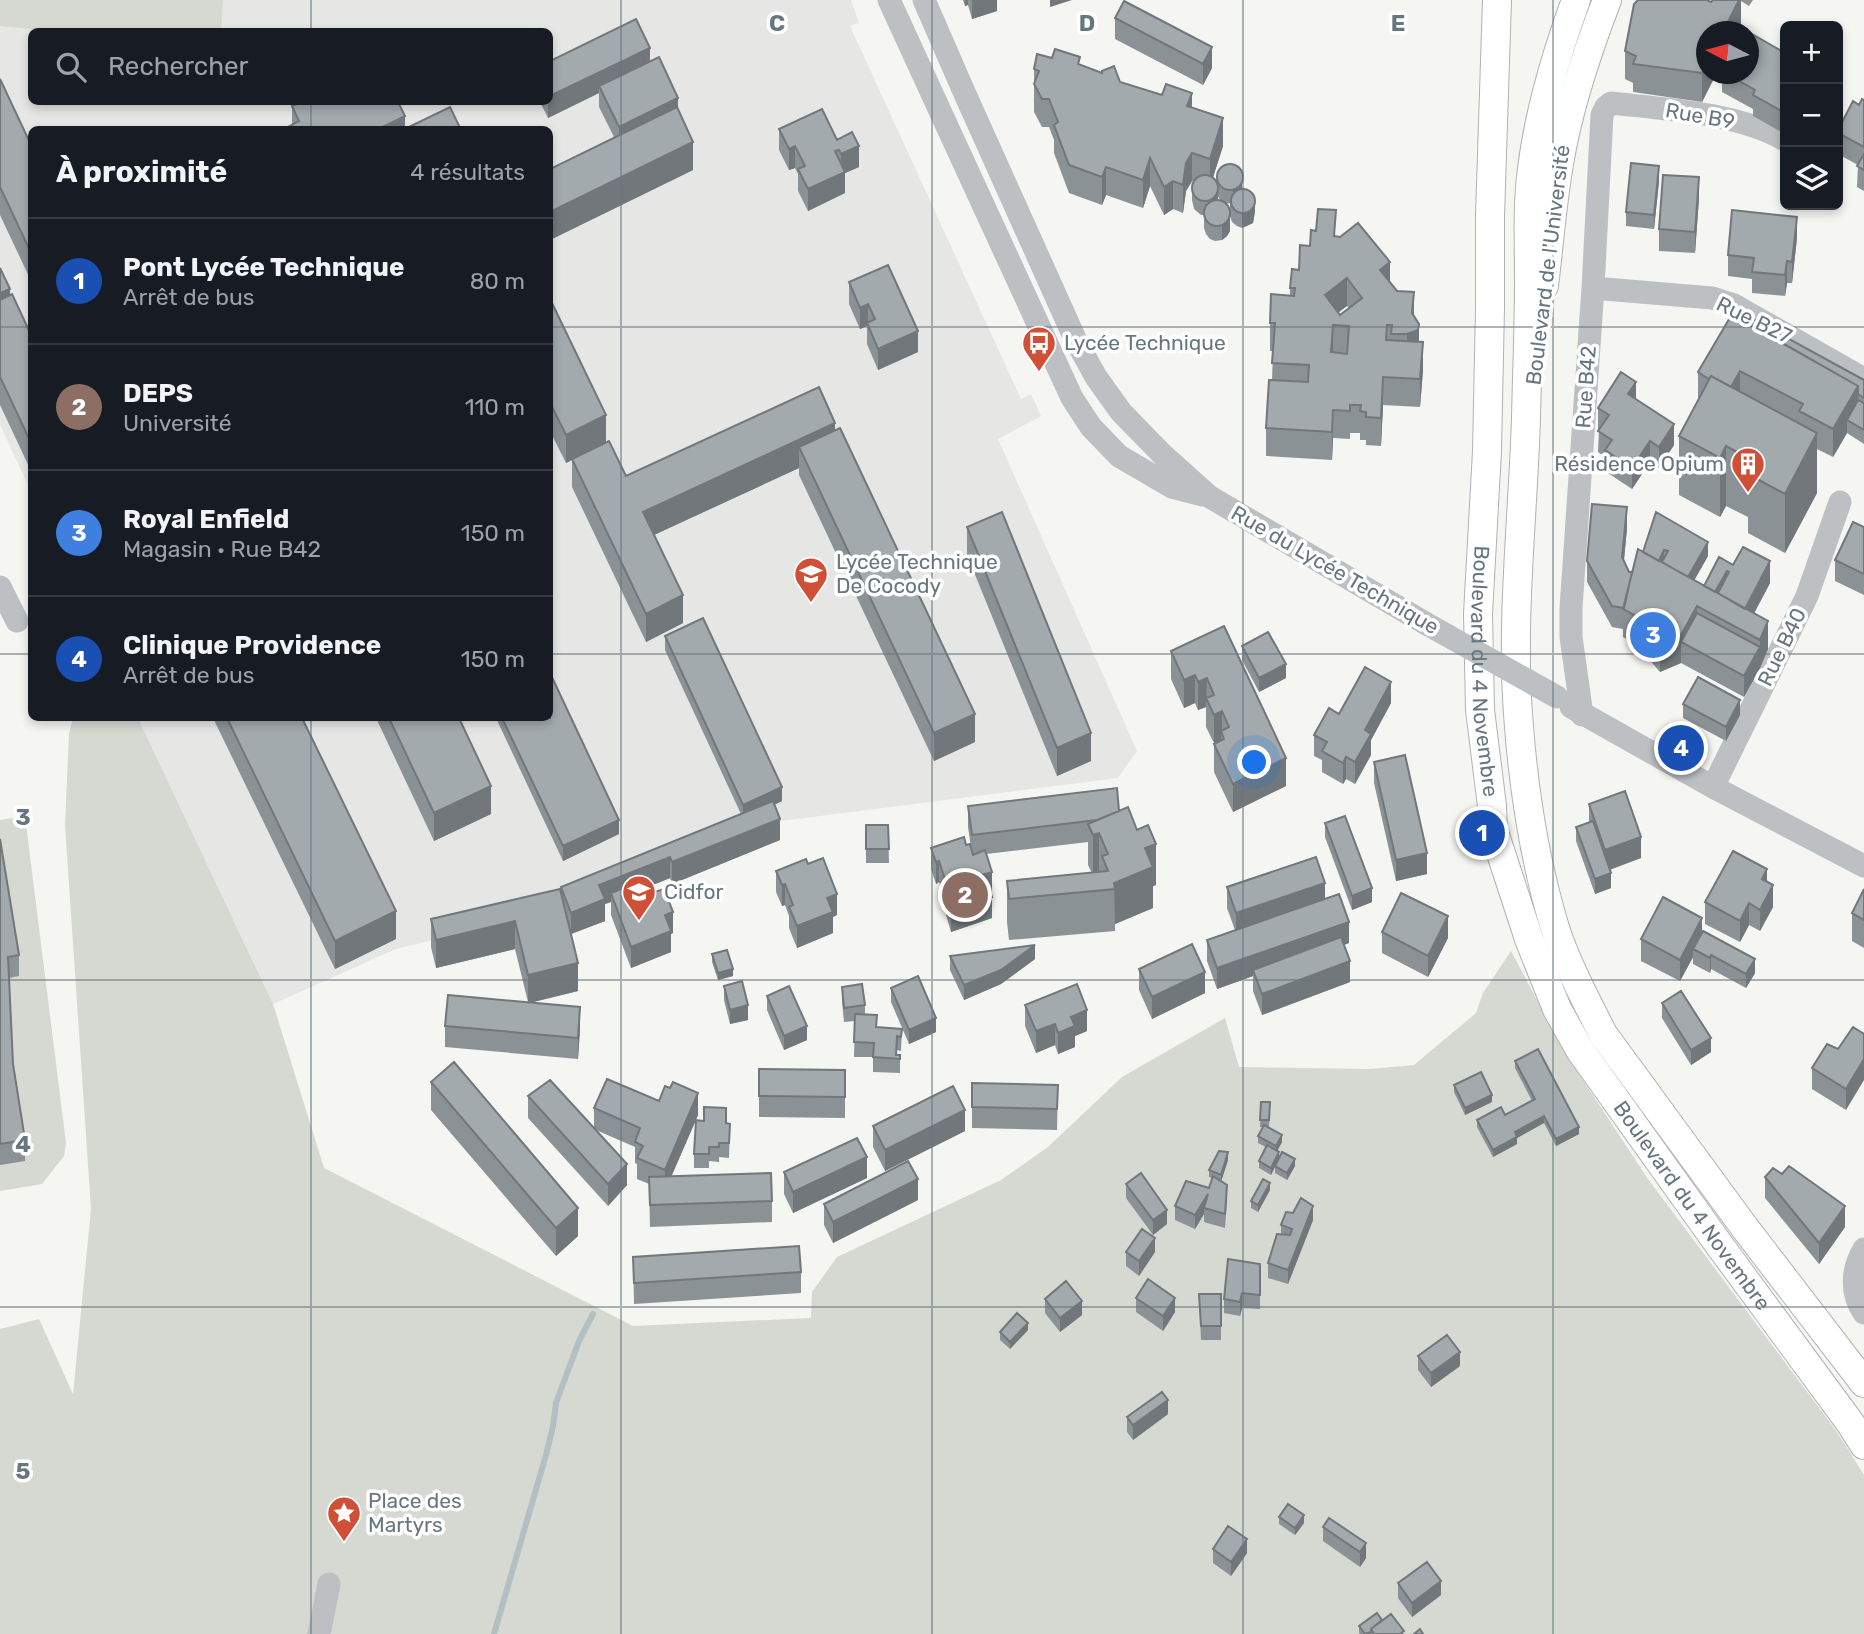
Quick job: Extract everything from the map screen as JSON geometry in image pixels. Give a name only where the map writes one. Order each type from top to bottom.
[{"type":"main road","name":"Boulevard du 4 Novembre","points":[[1497,0],[1490,216],[1487,451],[1478,614],[1480,696],[1493,829],[1529,939],[1557,1010],[1580,1050],[1864,1445]]},
{"type":"main road","points":[[1494,86],[1513,0]]},
{"type":"main road","name":"Boulevard du 4 Novembre","points":[[1576,0],[1538,126],[1529,218],[1525,452],[1517,616],[1518,713],[1527,802],[1541,878],[1556,931],[1585,999],[1610,1044],[1745,1228],[1864,1383]]},
{"type":"main road","name":"Boulevard de l'Université","points":[[1525,452],[1559,163],[1576,91],[1607,0]]},
{"type":"main road","points":[[1490,216],[1529,218]]},
{"type":"street","points":[[889,0],[1072,398],[1091,427],[1119,456],[1172,487],[1210,497]]},
{"type":"street","points":[[924,0],[1076,341],[1096,377],[1144,438],[1210,497]]},
{"type":"street","name":"Rue B9","points":[[1611,103],[1716,117],[1755,126],[1780,137]]},
{"type":"street","name":"Rue B42","points":[[1582,715],[1570,637],[1571,608],[1602,114],[1611,103]]},
{"type":"street","name":"Rue B27","points":[[1592,288],[1712,298],[1734,305],[1864,379]]},
{"type":"street","name":"Rue du Lycée Technique","points":[[1210,497],[1557,697],[1582,715],[1864,866]]},
{"type":"street","name":"Rue B40","points":[[1713,787],[1807,596],[1840,502]]},
{"type":"street","points":[[0,587],[17,621]]},
{"type":"street","points":[[1864,1249],[1854,1276],[1854,1292],[1864,1313]]},
{"type":"street","points":[[319,1634],[329,1584]]},
{"type":"shaded area","name":"Lycée Technique De Cocody","points":[[0,0],[851,0],[859,23],[850,26],[1021,399],[1031,394],[1041,416],[998,439],[1137,751],[1118,778],[773,822],[561,908],[396,949],[273,1004],[139,721],[553,721],[553,126],[28,126],[28,485],[0,425]]},
{"type":"shaded area","points":[[0,0],[223,0],[221,28],[28,29],[0,26]]},
{"type":"shaded area","points":[[72,721],[139,721],[273,1004],[324,1168],[633,1326],[811,1318],[812,1292],[837,1257],[1001,1180],[1048,1147],[1122,1077],[1225,1018],[1239,1067],[1370,1069],[1414,1065],[1476,1013],[1483,993],[1511,951],[1567,1056],[1648,1179],[1837,1432],[1864,1475],[1864,1634],[0,1634],[0,1329],[39,1319],[73,1394],[91,1209],[65,825],[69,734]]},
{"type":"shaded area","points":[[25,816],[66,1143],[64,1156],[42,1184],[0,1191],[0,820]]},
{"type":"building","points":[[1638,0],[1739,0],[1728,21],[1696,21],[1696,72],[1633,64],[1636,56],[1625,51],[1634,4]]},
{"type":"building","points":[[1124,1],[1212,47],[1203,64],[1115,18]]},
{"type":"building","points":[[636,19],[650,48],[553,95],[553,60]]},
{"type":"building","points":[[1759,38],[1780,50],[1780,110],[1753,95],[1755,90],[1744,84],[1759,84]]},
{"type":"building","points":[[1055,49],[1080,57],[1078,64],[1102,73],[1114,66],[1120,82],[1162,95],[1166,84],[1192,93],[1187,106],[1223,118],[1210,159],[1192,153],[1186,163],[1183,185],[1173,181],[1164,187],[1150,158],[1143,180],[1106,167],[1102,177],[1069,165],[1054,125],[1058,122],[1049,99],[1042,99],[1034,84],[1039,71],[1034,69],[1037,54],[1052,58]]},
{"type":"building","points":[[659,57],[678,98],[619,127],[599,86]]},
{"type":"building","points":[[0,79],[28,138],[28,246],[0,187]]},
{"type":"building","points":[[1862,99],[1864,100],[1864,147],[1843,136],[1843,120],[1853,101],[1859,105]]},
{"type":"building","points":[[400,105],[405,116],[385,126],[290,126],[299,121],[292,106]]},
{"type":"building","points":[[450,107],[459,126],[411,126]]},
{"type":"building","points":[[677,107],[693,142],[553,211],[553,168]]},
{"type":"building","points":[[822,109],[837,140],[852,132],[859,146],[841,154],[839,150],[835,151],[845,172],[808,189],[798,169],[805,166],[795,146],[789,149],[779,129]]},
{"type":"building","points":[[1864,154],[1864,170],[1857,166]]},
{"type":"building","points":[[1631,163],[1659,166],[1654,215],[1626,212]]},
{"type":"building","points":[[1230,164],[1239,168],[1243,177],[1239,186],[1230,190],[1221,186],[1217,177],[1221,168]]},
{"type":"building","points":[[1205,175],[1214,179],[1218,188],[1214,197],[1205,201],[1196,197],[1192,188],[1196,179]]},
{"type":"building","points":[[1663,175],[1699,177],[1695,232],[1659,229]]},
{"type":"building","points":[[1243,189],[1252,192],[1255,201],[1252,210],[1243,213],[1234,210],[1231,201],[1234,192]]},
{"type":"building","points":[[1217,200],[1226,204],[1230,213],[1226,222],[1217,226],[1208,222],[1204,213],[1208,204]]},
{"type":"building","points":[[1318,209],[1336,210],[1334,236],[1340,237],[1358,223],[1390,262],[1380,270],[1397,291],[1414,292],[1412,313],[1419,324],[1418,330],[1407,334],[1391,334],[1392,325],[1387,325],[1386,340],[1423,342],[1420,379],[1383,377],[1381,418],[1366,417],[1366,412],[1360,411],[1361,405],[1350,405],[1350,411],[1333,410],[1332,432],[1266,428],[1269,380],[1308,382],[1309,365],[1272,363],[1275,323],[1270,323],[1271,294],[1294,296],[1295,288],[1290,288],[1292,269],[1299,270],[1300,245],[1310,246],[1311,230],[1316,231]],"holes":[[[1347,278],[1362,298],[1340,315],[1325,295]],[[1333,325],[1349,326],[1347,354],[1331,352]]]},
{"type":"building","points":[[1732,210],[1797,217],[1792,262],[1787,261],[1785,275],[1752,272],[1754,258],[1728,255]]},
{"type":"building","points":[[888,265],[918,331],[878,349],[867,323],[875,319],[868,304],[860,308],[849,282]]},
{"type":"building","points":[[0,268],[10,289],[0,293]]},
{"type":"building","points":[[12,294],[28,328],[28,436],[0,377],[0,300]]},
{"type":"building","points":[[553,305],[606,415],[566,435],[553,409]]},
{"type":"building","points":[[1732,314],[1858,386],[1833,429],[1799,411],[1803,404],[1740,371],[1731,387],[1698,372]]},
{"type":"building","points":[[1751,318],[1864,380],[1864,398],[1858,394],[1858,386],[1748,324]]},
{"type":"building","points":[[1621,372],[1636,382],[1628,394],[1674,424],[1659,447],[1650,441],[1632,468],[1605,450],[1612,440],[1598,431],[1609,415],[1598,408]]},
{"type":"building","points":[[1711,376],[1817,433],[1785,494],[1748,474],[1755,462],[1726,446],[1720,458],[1679,436]]},
{"type":"building","points":[[819,387],[835,423],[643,512],[683,595],[646,614],[572,459],[609,441],[626,476]]},
{"type":"building","points":[[1858,400],[1864,403],[1864,430],[1847,420]]},
{"type":"building","points":[[840,428],[975,714],[934,733],[799,447]]},
{"type":"building","points":[[1592,504],[1627,507],[1622,557],[1629,572],[1632,572],[1624,608],[1612,606],[1587,561]]},
{"type":"building","points":[[1002,512],[1091,733],[1057,748],[967,527]]},
{"type":"building","points":[[1656,512],[1708,542],[1688,577],[1662,562],[1668,551],[1664,550],[1659,561],[1643,552]]},
{"type":"building","points":[[1853,522],[1864,527],[1864,574],[1835,560]]},
{"type":"building","points":[[1743,547],[1770,561],[1745,609],[1718,593],[1729,572],[1727,571],[1715,592],[1704,586],[1719,557],[1733,565]]},
{"type":"building","points":[[1638,549],[1768,621],[1760,640],[1697,606],[1681,635],[1660,644],[1648,630],[1652,625],[1623,609]]},
{"type":"building","points":[[1697,613],[1760,647],[1744,676],[1681,642]]},
{"type":"building","points":[[703,618],[782,787],[743,805],[665,636]]},
{"type":"building","points":[[1224,626],[1286,758],[1233,784],[1214,744],[1224,739],[1221,731],[1229,727],[1222,711],[1214,715],[1206,698],[1214,695],[1207,678],[1198,682],[1195,675],[1184,680],[1171,651]]},
{"type":"building","points":[[1268,632],[1286,664],[1259,678],[1242,646]]},
{"type":"building","points":[[1365,667],[1391,682],[1365,730],[1371,734],[1355,762],[1346,757],[1343,763],[1322,751],[1327,742],[1314,735],[1329,708],[1339,714]]},
{"type":"building","points":[[1698,677],[1740,700],[1726,727],[1683,704]]},
{"type":"building","points":[[553,679],[619,820],[563,846],[503,721],[553,721]]},
{"type":"building","points":[[228,721],[303,721],[396,911],[335,941]]},
{"type":"building","points":[[390,721],[460,721],[491,786],[434,813]]},
{"type":"building","points":[[1405,755],[1427,853],[1396,860],[1374,762]]},
{"type":"building","points":[[1117,788],[1119,811],[1097,820],[972,835],[968,806]]},
{"type":"building","points":[[1625,791],[1641,837],[1605,850],[1589,804]]},
{"type":"building","points":[[773,801],[780,819],[672,862],[670,857],[599,885],[605,899],[571,913],[561,887]]},
{"type":"building","points":[[1128,807],[1137,830],[1148,825],[1156,844],[1145,848],[1153,867],[1114,883],[1115,889],[1009,899],[1007,881],[1108,871],[1102,856],[1108,854],[1099,833],[1093,835],[1088,824]]},
{"type":"building","points":[[1345,816],[1372,888],[1352,896],[1325,823]]},
{"type":"building","points":[[1593,821],[1611,873],[1595,879],[1576,827]]},
{"type":"building","points":[[866,825],[888,825],[889,849],[866,849]]},
{"type":"building","points":[[964,837],[966,845],[970,844],[973,855],[985,850],[992,872],[982,875],[992,897],[951,911],[944,887],[947,886],[939,861],[936,862],[931,848]]},
{"type":"building","points":[[0,839],[19,955],[8,957],[13,1064],[25,1140],[0,1144]]},
{"type":"building","points":[[1733,851],[1767,869],[1762,879],[1773,885],[1760,910],[1749,903],[1740,921],[1705,902]]},
{"type":"building","points":[[1316,857],[1325,883],[1236,913],[1227,887]]},
{"type":"building","points":[[823,858],[837,894],[827,898],[833,912],[797,926],[789,907],[793,905],[785,884],[782,885],[776,871],[806,859],[808,864]]},
{"type":"building","points":[[647,879],[652,893],[664,889],[673,912],[665,915],[671,931],[631,947],[611,893]]},
{"type":"building","points":[[560,889],[578,963],[528,975],[515,921],[436,940],[431,919]]},
{"type":"building","points":[[1864,889],[1864,920],[1852,913]]},
{"type":"building","points":[[1401,893],[1448,916],[1428,956],[1382,932]]},
{"type":"building","points":[[1339,894],[1349,922],[1217,968],[1207,940]]},
{"type":"building","points":[[1663,897],[1702,918],[1680,960],[1641,939]]},
{"type":"building","points":[[1703,931],[1755,959],[1746,974],[1711,955],[1710,958],[1693,949]]},
{"type":"building","points":[[1341,937],[1350,961],[1262,994],[1253,970]]},
{"type":"building","points":[[1192,944],[1205,972],[1152,997],[1139,969]]},
{"type":"building","points":[[1035,945],[1001,970],[964,985],[950,956]]},
{"type":"building","points":[[727,950],[733,969],[718,973],[712,954]]},
{"type":"building","points":[[918,976],[936,1018],[909,1030],[891,988]]},
{"type":"building","points":[[742,981],[748,1005],[730,1010],[724,986]]},
{"type":"building","points":[[862,984],[865,1005],[844,1008],[842,987]]},
{"type":"building","points":[[1077,984],[1087,1010],[1071,1017],[1075,1026],[1058,1033],[1055,1024],[1036,1031],[1025,1005]]},
{"type":"building","points":[[789,986],[807,1026],[784,1036],[767,996]]},
{"type":"building","points":[[1681,991],[1711,1038],[1691,1050],[1662,1003]]},
{"type":"building","points":[[448,995],[580,1007],[578,1038],[445,1026]]},
{"type":"building","points":[[855,1014],[877,1015],[876,1027],[902,1029],[901,1037],[897,1036],[896,1055],[900,1055],[900,1059],[873,1057],[874,1043],[854,1042]]},
{"type":"building","points":[[1853,1027],[1864,1034],[1864,1059],[1846,1089],[1812,1068],[1827,1044],[1838,1049]]},
{"type":"building","points":[[1538,1049],[1579,1127],[1556,1139],[1544,1116],[1515,1132],[1517,1137],[1493,1150],[1477,1120],[1501,1107],[1505,1115],[1535,1099],[1515,1061]]},
{"type":"building","points":[[454,1062],[578,1208],[556,1228],[431,1082]]},
{"type":"building","points":[[759,1069],[845,1070],[845,1097],[759,1096]]},
{"type":"building","points":[[1481,1072],[1492,1095],[1465,1108],[1454,1085]]},
{"type":"building","points":[[607,1079],[659,1101],[665,1086],[670,1088],[673,1082],[698,1093],[665,1170],[637,1158],[643,1146],[635,1142],[640,1128],[594,1108]]},
{"type":"building","points":[[550,1080],[627,1164],[608,1184],[528,1096]]},
{"type":"building","points":[[972,1083],[1058,1085],[1057,1109],[972,1107]]},
{"type":"building","points":[[953,1086],[965,1110],[885,1150],[873,1126]]},
{"type":"building","points":[[1261,1102],[1270,1102],[1269,1120],[1260,1120]]},
{"type":"building","points":[[704,1107],[726,1108],[726,1123],[730,1124],[729,1143],[709,1147],[709,1154],[694,1154],[696,1120],[704,1121]]},
{"type":"building","points":[[1264,1125],[1282,1135],[1276,1146],[1258,1136]]},
{"type":"building","points":[[857,1138],[867,1157],[793,1192],[784,1172]]},
{"type":"building","points":[[1267,1145],[1279,1152],[1271,1168],[1259,1161]]},
{"type":"building","points":[[1219,1151],[1228,1152],[1221,1175],[1209,1170]]},
{"type":"building","points":[[1282,1152],[1295,1159],[1287,1173],[1275,1166]]},
{"type":"building","points":[[908,1161],[918,1179],[833,1222],[824,1204]]},
{"type":"building","points":[[1789,1166],[1845,1206],[1819,1243],[1765,1177],[1773,1168],[1782,1174]]},
{"type":"building","points":[[771,1173],[772,1201],[650,1205],[649,1177]]},
{"type":"building","points":[[1141,1173],[1167,1210],[1153,1220],[1126,1184]]},
{"type":"building","points":[[1213,1176],[1227,1185],[1225,1214],[1204,1208],[1208,1194],[1195,1215],[1175,1206],[1186,1181],[1209,1188]]},
{"type":"building","points":[[1263,1179],[1270,1183],[1258,1205],[1251,1201]]},
{"type":"building","points":[[1301,1198],[1313,1206],[1288,1270],[1268,1263],[1277,1234],[1290,1235],[1292,1229],[1281,1225],[1286,1212],[1293,1213]]},
{"type":"building","points":[[1142,1229],[1155,1238],[1139,1261],[1126,1252]]},
{"type":"building","points":[[799,1246],[801,1272],[634,1283],[633,1257]]},
{"type":"building","points":[[1228,1259],[1260,1264],[1260,1295],[1242,1293],[1240,1302],[1224,1299]]},
{"type":"building","points":[[1148,1279],[1175,1298],[1163,1316],[1136,1298]]},
{"type":"building","points":[[1066,1281],[1082,1301],[1060,1318],[1045,1299]]},
{"type":"building","points":[[1199,1294],[1221,1294],[1221,1326],[1201,1326]]},
{"type":"building","points":[[1017,1313],[1028,1323],[1010,1342],[1000,1332]]},
{"type":"building","points":[[1447,1335],[1460,1352],[1431,1373],[1418,1356]]},
{"type":"building","points":[[1162,1392],[1168,1400],[1133,1425],[1127,1417]]},
{"type":"building","points":[[1288,1504],[1304,1515],[1295,1528],[1279,1517]]},
{"type":"building","points":[[1329,1518],[1366,1543],[1360,1552],[1323,1527]]},
{"type":"building","points":[[1228,1526],[1247,1539],[1231,1562],[1213,1549]]},
{"type":"building","points":[[1427,1562],[1441,1581],[1412,1603],[1398,1583]]},
{"type":"building","points":[[1377,1613],[1382,1620],[1371,1632],[1365,1634],[1359,1626]]},
{"type":"building","points":[[1391,1614],[1404,1631],[1400,1634],[1374,1634],[1371,1629]]},
{"type":"waterway","points":[[494,1634],[546,1455],[556,1403],[579,1341],[593,1314]]},
{"type":"place","name":"Lycée Technique","points":[[1039,373]]},
{"type":"place","name":"Résidence Opium","points":[[1748,494]]},
{"type":"place","name":"Lycée Technique De Cocody","points":[[811,604]]},
{"type":"place","name":"Royal Enfield","points":[[1653,635]]},
{"type":"place","name":"Clinique Providence","points":[[1681,748]]},
{"type":"place","name":"Pont Lycée Technique","points":[[1482,833]]},
{"type":"place","name":"DEPS","points":[[965,895]]},
{"type":"place","name":"Cidfor","points":[[639,922]]},
{"type":"place","name":"Place des Martyrs","points":[[344,1543]]}]
